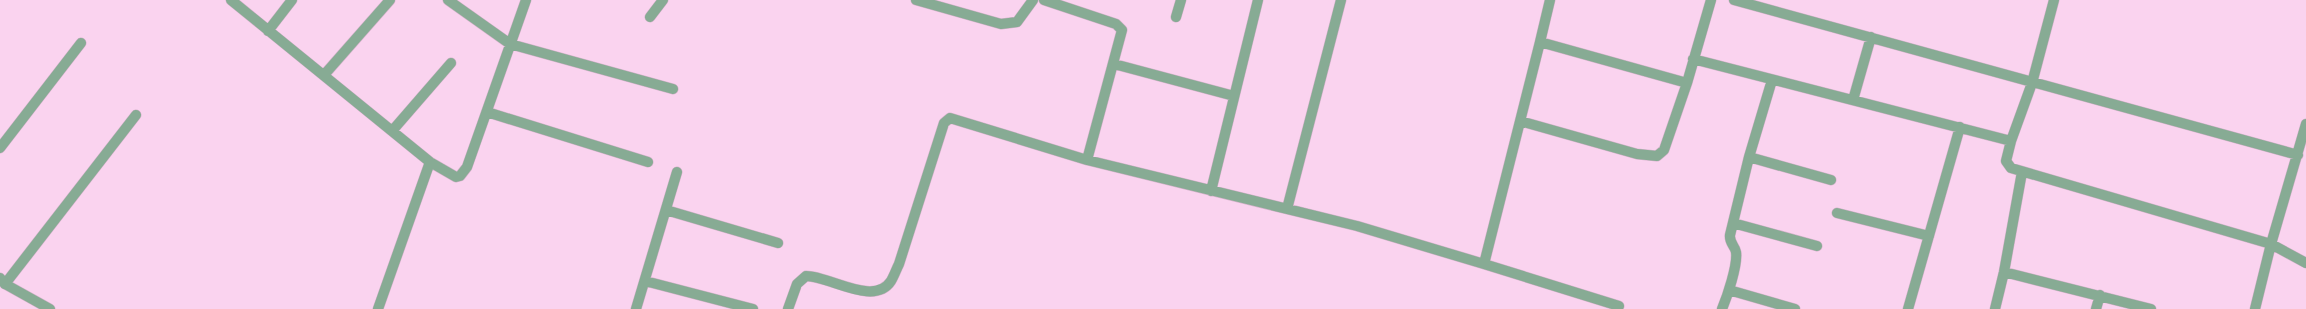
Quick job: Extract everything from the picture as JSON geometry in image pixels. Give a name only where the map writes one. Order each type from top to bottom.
[{"type":"street","points":[[231,0],[430,162],[446,173],[460,176],[467,167],[526,0]]},
{"type":"street","points":[[268,31],[292,0]]},
{"type":"street","points":[[324,75],[390,0]]},
{"type":"street","points":[[448,0],[510,44],[673,89]]},
{"type":"street","points":[[650,17],[662,0]]},
{"type":"street","points":[[916,0],[1001,24],[1018,22],[1033,0]]},
{"type":"street","points":[[1044,0],[1119,26],[1122,36],[1086,160]]},
{"type":"street","points":[[1176,17],[1181,0]]},
{"type":"street","points":[[1211,191],[1258,0]]},
{"type":"street","points":[[1287,209],[1341,0]]},
{"type":"street","points":[[1484,264],[1550,0]]},
{"type":"street","points":[[1520,121],[1637,154],[1657,156],[1664,150],[1687,83],[1711,0]]},
{"type":"street","points":[[1734,0],[2298,155]]},
{"type":"street","points":[[2054,0],[2032,83],[2011,141],[2006,164],[2022,172],[2271,244],[2306,263]]},
{"type":"street","points":[[1853,100],[1871,37]]},
{"type":"street","points":[[1540,42],[1687,83]]},
{"type":"street","points":[[0,148],[81,43]]},
{"type":"street","points":[[1693,59],[2011,141]]},
{"type":"street","points":[[392,131],[451,63]]},
{"type":"street","points":[[1114,64],[1234,96]]},
{"type":"street","points":[[1722,309],[1729,290],[1736,254],[1730,238],[1733,223],[1749,157],[1772,80]]},
{"type":"street","points":[[487,112],[648,162]]},
{"type":"street","points":[[50,309],[3,281],[136,115]]},
{"type":"street","points":[[788,309],[797,284],[806,276],[822,278],[868,293],[878,291],[891,282],[899,264],[944,123],[948,119],[954,119],[1086,160],[1357,226],[1619,306]]},
{"type":"street","points":[[2255,309],[2271,244],[2306,124]]},
{"type":"street","points":[[1908,309],[1960,127]]},
{"type":"street","points":[[1749,157],[1831,180]]},
{"type":"street","points":[[378,309],[430,162]]},
{"type":"street","points":[[636,309],[677,172]]},
{"type":"street","points":[[1995,309],[2004,272],[2022,172]]},
{"type":"street","points":[[666,210],[778,243]]},
{"type":"street","points":[[1836,213],[1929,236]]},
{"type":"street","points":[[1733,223],[1817,246]]},
{"type":"street","points":[[2004,272],[2151,309]]},
{"type":"street","points":[[645,281],[753,309]]},
{"type":"street","points":[[1729,290],[1794,309]]},
{"type":"street","points":[[2096,309],[2100,295]]}]
